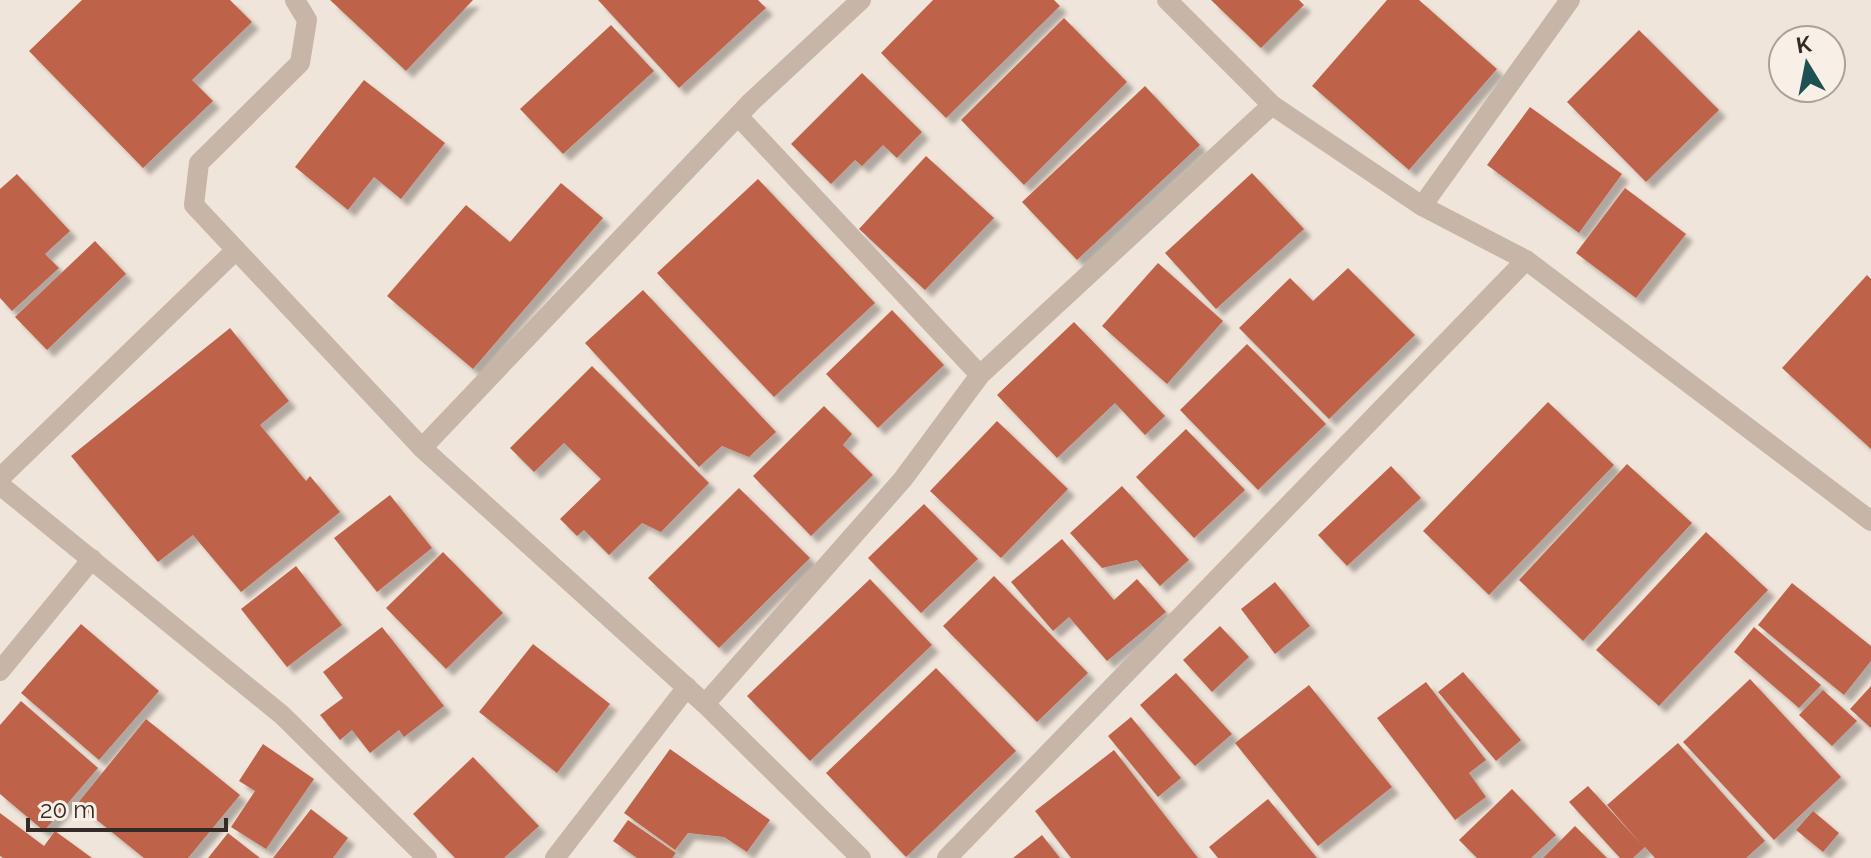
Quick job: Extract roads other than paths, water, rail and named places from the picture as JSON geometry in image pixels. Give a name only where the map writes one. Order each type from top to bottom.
[{"type":"street","points":[[295,0],[307,20],[300,63],[199,163],[194,205],[422,448],[687,687],[861,858]]},
{"type":"street","points":[[422,448],[738,116],[861,0]]},
{"type":"street","points":[[1167,0],[1272,105],[1422,206],[1526,260],[1871,521]]},
{"type":"street","points":[[1422,206],[1570,0]]},
{"type":"street","points":[[705,704],[903,479],[980,375],[1272,105]]},
{"type":"street","points":[[738,116],[980,375]]},
{"type":"street","points":[[0,478],[236,250]]},
{"type":"street","points":[[947,858],[1526,260]]},
{"type":"street","points":[[0,485],[282,715],[427,858]]},
{"type":"street","points":[[0,671],[92,559]]},
{"type":"street","points":[[555,858],[687,687]]}]
